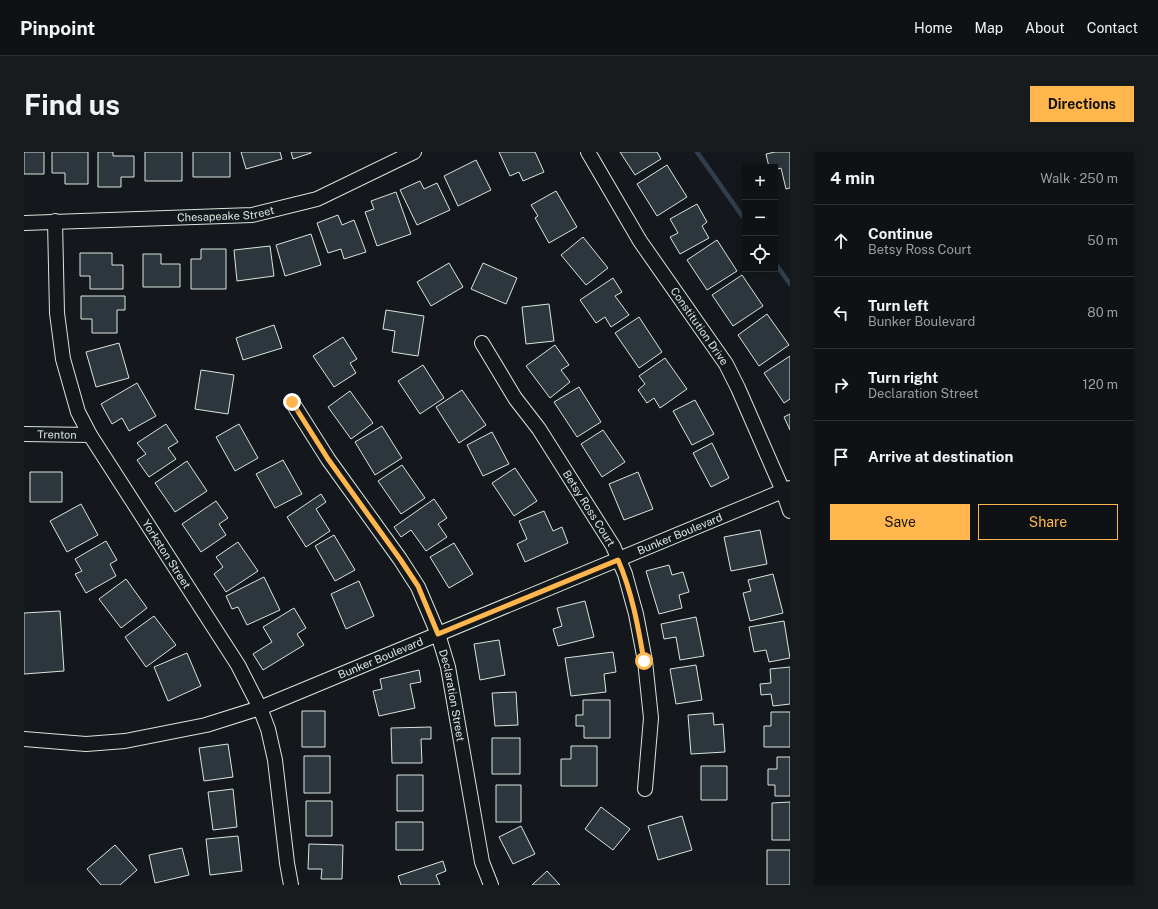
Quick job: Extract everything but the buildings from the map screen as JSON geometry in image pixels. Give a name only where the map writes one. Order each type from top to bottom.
[{"type":"street","name":"Chesapeake Street","points":[[24,223],[252,215],[317,199],[414,152]]},
{"type":"street","name":"Constitution Drive","points":[[588,152],[640,241],[726,364],[787,490],[790,511]]},
{"type":"street","name":"Yorkston Street","points":[[55,221],[57,312],[63,358],[78,412],[90,435],[238,665],[260,708],[268,729],[275,760],[291,885]]},
{"type":"street","name":"Betsy Ross Court","points":[[482,343],[515,398],[539,429],[613,546],[625,574],[636,614],[644,661],[651,718],[644,789]]},
{"type":"street","name":"Declaration Street","points":[[292,402],[328,459],[418,586],[438,634],[448,667],[482,862],[491,885]]},
{"type":"street","name":"Trenton","points":[[24,434],[90,435]]},
{"type":"street","name":"Bunker Boulevard","points":[[24,739],[86,744],[125,741],[206,725],[260,708],[787,490]]},
{"type":"waterway","points":[[697,152],[742,216]]},
{"type":"waterway","points":[[778,267],[790,284]]},
{"type":"route","points":[[292,402],[328,459],[418,586],[438,634],[618,560],[625,574],[636,614],[644,661]]}]
